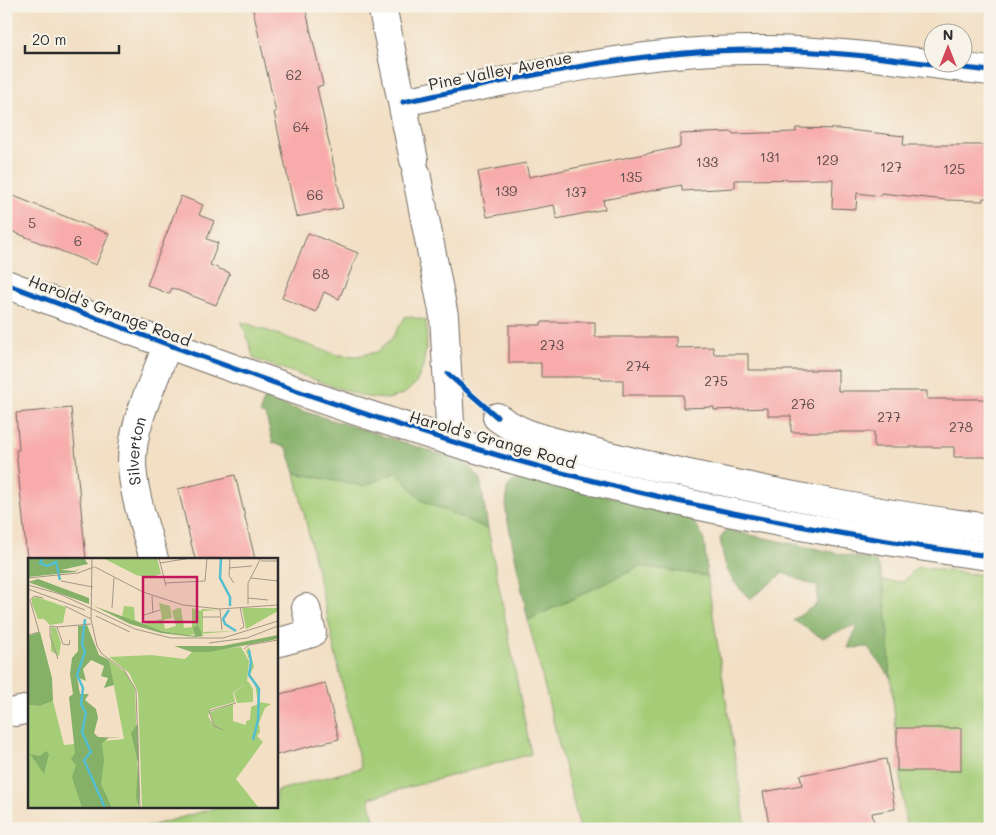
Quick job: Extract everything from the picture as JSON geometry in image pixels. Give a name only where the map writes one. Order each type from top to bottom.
[{"type":"street","points":[[382,6],[403,102],[444,324],[451,441]]},
{"type":"street","name":"Pine Valley Avenue","points":[[403,102],[578,67],[704,52],[808,51],[990,71]]},
{"type":"street","name":"Harold's Grange Road","points":[[6,284],[266,380],[451,441],[581,477],[748,516],[990,556]]},
{"type":"street","name":"Silverton","points":[[154,558],[134,481],[132,463],[136,430],[167,345]]},
{"type":"street","name":"Harold's Grange Road","points":[[497,417],[510,427],[527,435],[754,489],[926,520],[990,528]]},
{"type":"street","name":"Harold's Grange Road","points":[[581,477],[588,451]]},
{"type":"street","points":[[748,516],[754,489]]},
{"type":"street","points":[[922,546],[926,520]]},
{"type":"street","points":[[278,642],[312,633],[306,608]]},
{"type":"green space","points":[[406,316],[426,320],[427,341],[423,367],[416,383],[404,394],[388,399],[365,397],[254,359],[242,322],[337,355],[356,356],[377,352],[392,338]]},
{"type":"green space","points":[[264,399],[456,459],[469,466],[480,478],[488,529],[421,500],[397,472],[363,486],[295,473],[287,448],[273,443],[266,416],[260,413]]},
{"type":"green space","points":[[397,472],[421,500],[488,529],[531,754],[369,798],[376,829],[140,829],[215,808],[278,808],[278,790],[361,768],[295,473],[363,486]]},
{"type":"green space","points":[[520,478],[678,511],[695,524],[700,531],[705,546],[707,576],[641,566],[528,620],[506,512],[507,488],[512,482]]},
{"type":"green space","points":[[726,530],[875,561],[883,581],[890,677],[868,647],[848,648],[858,624],[822,638],[793,620],[817,604],[818,587],[783,573],[750,599],[732,579],[726,566],[720,539]]},
{"type":"green space","points":[[641,566],[707,576],[746,829],[580,829],[528,620]]},
{"type":"green space","points":[[917,567],[990,576],[990,829],[906,829],[881,581],[903,582]]},
{"type":"building","points":[[252,6],[305,6],[323,85],[317,87],[343,208],[296,217],[274,112],[276,112]]},
{"type":"building","points":[[796,128],[839,129],[904,136],[903,145],[990,145],[990,198],[983,198],[983,201],[946,200],[881,193],[881,196],[857,193],[856,209],[832,208],[833,179],[735,180],[735,188],[682,191],[682,185],[603,200],[605,209],[557,219],[554,205],[487,217],[478,172],[526,163],[529,177],[680,147],[680,134],[796,132]]},
{"type":"building","points":[[6,193],[109,234],[96,265],[6,229]]},
{"type":"building","points":[[181,196],[203,205],[199,215],[214,221],[207,239],[218,243],[210,265],[230,273],[216,305],[172,288],[169,294],[147,285]]},
{"type":"building","points":[[308,233],[358,253],[339,299],[324,292],[316,312],[282,298]]},
{"type":"building","points":[[541,322],[595,322],[595,337],[676,337],[676,348],[713,347],[714,354],[748,354],[748,370],[838,370],[838,391],[927,391],[927,399],[990,399],[990,457],[954,457],[954,447],[874,447],[874,432],[791,432],[791,416],[768,416],[768,408],[714,410],[714,407],[683,408],[683,395],[623,395],[623,380],[601,380],[601,377],[541,377],[541,363],[509,363],[509,325],[541,325]]},
{"type":"building","points":[[71,408],[86,558],[27,559],[16,450],[19,450],[16,413]]},
{"type":"building","points":[[235,475],[255,558],[195,558],[178,489]]},
{"type":"building","points":[[325,683],[339,739],[278,754],[278,695]]},
{"type":"building","points":[[897,728],[961,728],[961,771],[897,771]]},
{"type":"building","points":[[886,759],[895,809],[872,813],[874,824],[850,829],[770,829],[763,792],[802,785],[800,775]]},
{"type":"cycle path","points":[[403,102],[580,67],[669,54],[714,51],[817,52],[990,71]]},
{"type":"cycle path","points":[[6,284],[305,394],[487,452],[580,478],[674,500],[815,529],[990,556]]},
{"type":"cycle path","points":[[448,374],[497,417]]}]
